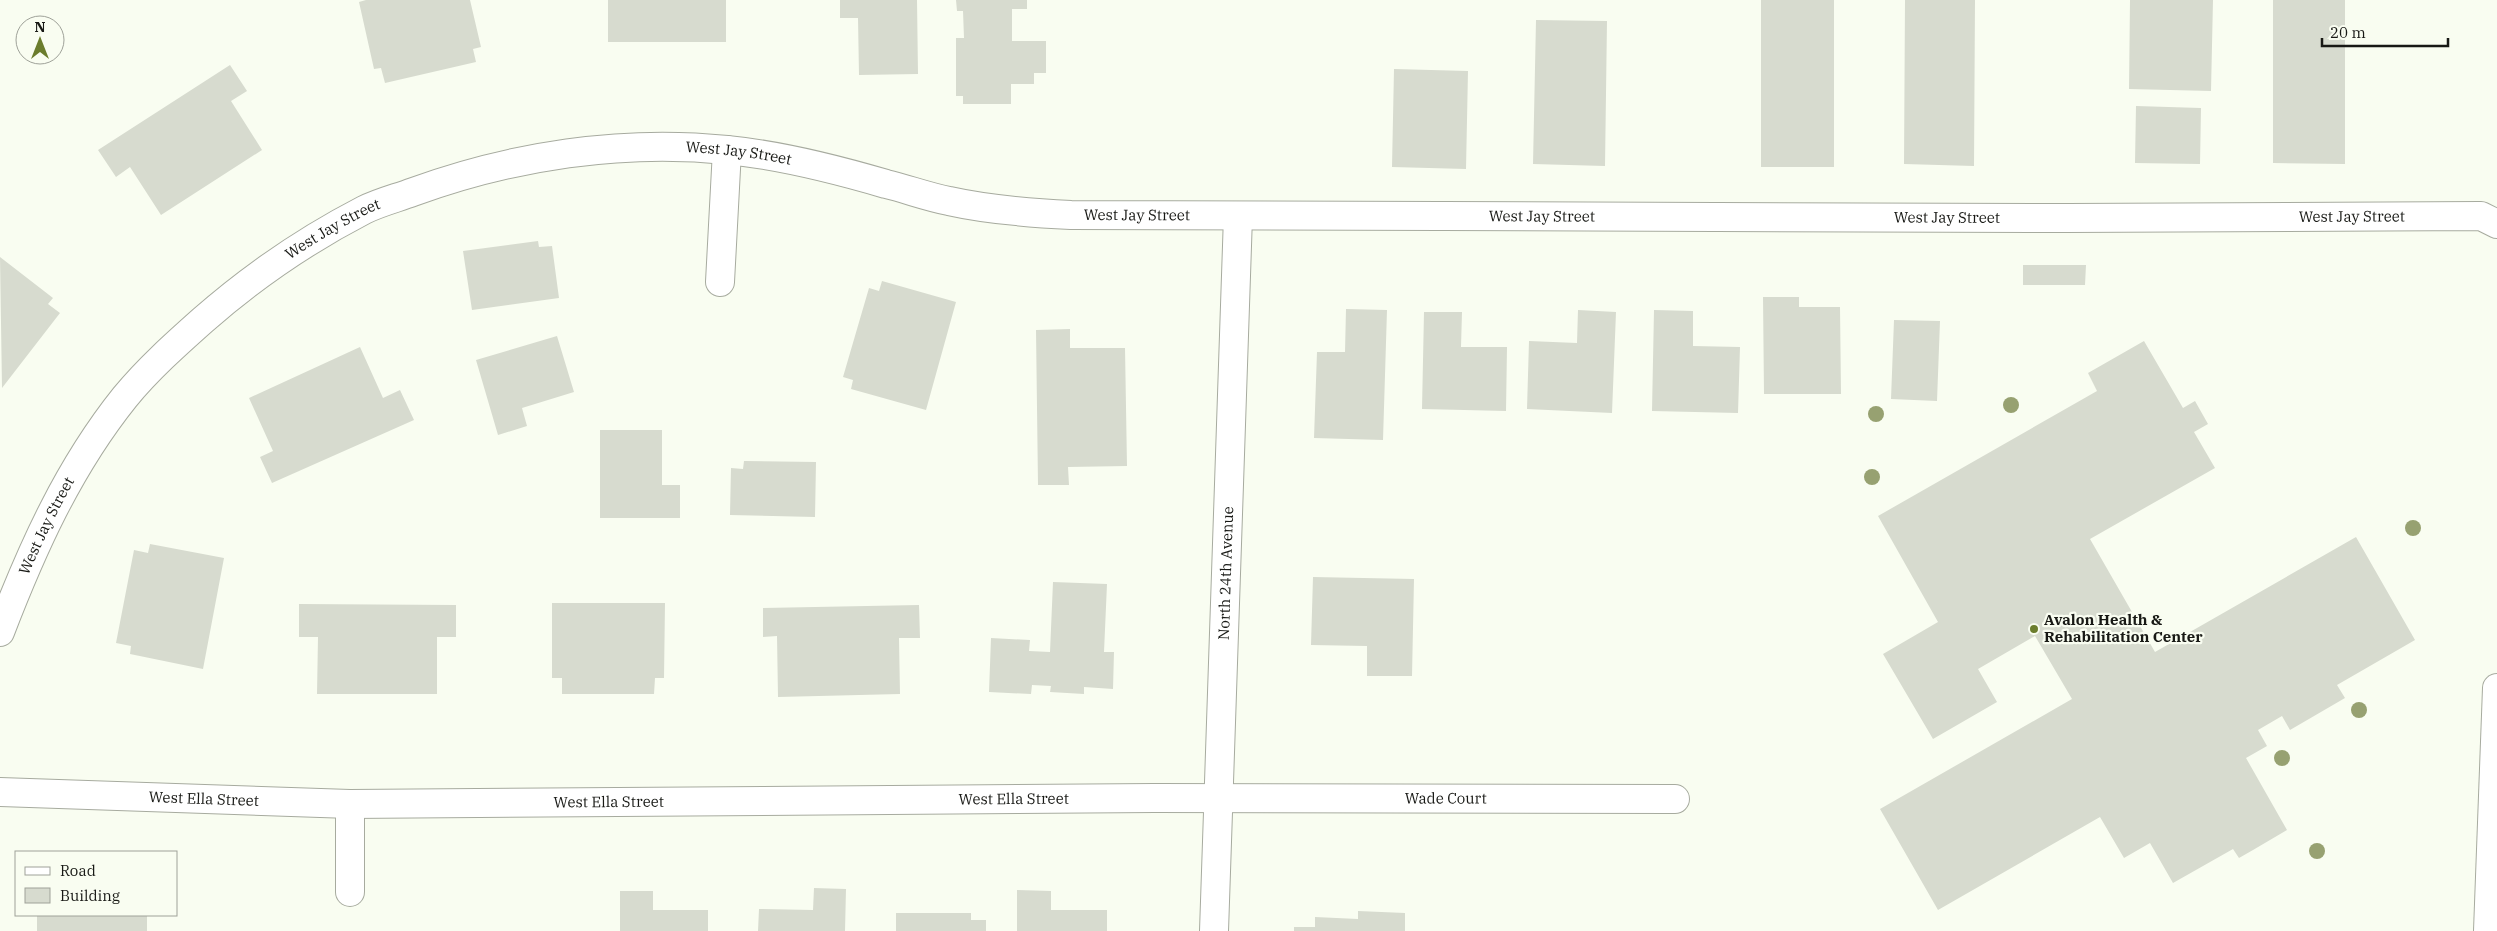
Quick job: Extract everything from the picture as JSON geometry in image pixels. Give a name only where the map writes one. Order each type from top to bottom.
[{"type":"street","name":"West Jay Street","points":[[0,632],[44,525],[77,466],[125,397],[170,348],[217,307],[295,249],[368,208],[442,181],[509,164],[580,152],[644,147],[727,150],[784,159],[883,183],[946,201],[1007,211],[1072,215],[2068,218],[2481,216],[2497,224]]},
{"type":"street","points":[[720,282],[727,150]]},
{"type":"street","name":"North 24th Avenue","points":[[1214,931],[1238,216]]},
{"type":"street","points":[[2488,931],[2497,688]]},
{"type":"street","name":"West Ella Street","points":[[0,792],[350,804],[1218,800]]},
{"type":"street","name":"Wade Court","points":[[1218,800],[1675,799]]},
{"type":"street","points":[[350,804],[350,892]]},
{"type":"building","points":[[366,0],[470,0],[481,47],[473,49],[476,62],[385,83],[381,68],[374,69],[359,2]]},
{"type":"building","points":[[608,0],[726,0],[726,42],[608,42]]},
{"type":"building","points":[[840,0],[917,0],[918,74],[859,75],[858,18],[840,18]]},
{"type":"building","points":[[956,0],[1027,0],[1027,9],[1012,9],[1012,41],[1046,41],[1046,73],[1034,73],[1034,84],[1011,84],[1011,104],[963,104],[963,96],[956,96],[956,38],[964,38],[963,11],[957,11]]},
{"type":"building","points":[[1761,0],[1834,0],[1834,167],[1761,167]]},
{"type":"building","points":[[1905,0],[1975,0],[1974,166],[1904,164]]},
{"type":"building","points":[[2130,0],[2213,0],[2211,91],[2129,89]]},
{"type":"building","points":[[2273,0],[2345,0],[2345,164],[2273,163]]},
{"type":"building","points":[[1536,20],[1607,21],[1605,166],[1533,164]]},
{"type":"building","points":[[230,65],[247,91],[231,101],[262,150],[161,215],[130,167],[116,177],[98,150]]},
{"type":"building","points":[[1394,69],[1468,71],[1466,169],[1392,167]]},
{"type":"building","points":[[2136,106],[2201,108],[2200,164],[2135,163]]},
{"type":"building","points":[[538,241],[539,247],[552,246],[559,298],[472,310],[463,251]]},
{"type":"building","points":[[0,257],[53,298],[48,304],[60,313],[2,388]]},
{"type":"building","points":[[2023,265],[2086,265],[2085,285],[2023,285]]},
{"type":"building","points":[[882,281],[956,302],[926,410],[851,389],[853,380],[843,377],[869,288],[879,291]]},
{"type":"building","points":[[1763,297],[1799,297],[1799,307],[1840,307],[1841,394],[1764,394]]},
{"type":"building","points":[[1346,309],[1387,310],[1383,440],[1314,438],[1317,352],[1345,352]]},
{"type":"building","points":[[1578,310],[1616,312],[1612,413],[1527,409],[1529,341],[1577,343]]},
{"type":"building","points":[[1654,310],[1693,311],[1693,346],[1740,347],[1738,413],[1652,411]]},
{"type":"building","points":[[1424,312],[1462,312],[1461,347],[1507,347],[1506,411],[1422,409]]},
{"type":"building","points":[[1894,320],[1940,321],[1937,401],[1891,399]]},
{"type":"building","points":[[1070,329],[1070,348],[1125,348],[1127,466],[1068,467],[1069,485],[1038,485],[1036,330]]},
{"type":"building","points":[[557,336],[574,392],[522,408],[527,426],[498,435],[476,360]]},
{"type":"building","name":"Avalon Health & Rehabilitation Center","points":[[2144,341],[2183,408],[2195,401],[2208,424],[2194,432],[2215,468],[2090,539],[2155,652],[2356,537],[2415,640],[2337,685],[2345,698],[2290,730],[2282,716],[2258,730],[2267,746],[2246,758],[2287,830],[2239,858],[2233,849],[2173,883],[2150,843],[2124,858],[2100,817],[1938,910],[1880,809],[2072,699],[2035,636],[1978,669],[1997,702],[1933,739],[1883,654],[1938,622],[1878,516],[2097,391],[2088,373]]},
{"type":"building","points":[[360,347],[383,398],[400,390],[414,420],[272,483],[260,457],[273,451],[249,398]]},
{"type":"building","points":[[600,430],[662,430],[662,485],[680,485],[680,518],[600,518]]},
{"type":"building","points":[[744,461],[816,462],[815,517],[730,515],[731,468],[743,469]]},
{"type":"building","points":[[150,544],[224,558],[203,669],[130,654],[131,646],[116,643],[134,550],[148,553]]},
{"type":"building","points":[[1313,577],[1414,579],[1412,676],[1367,676],[1367,646],[1311,645]]},
{"type":"building","points":[[1053,582],[1107,584],[1104,652],[1114,652],[1113,689],[1084,687],[1084,694],[1050,692],[1051,686],[1032,685],[1031,694],[989,692],[991,638],[1030,640],[1029,651],[1050,652]]},
{"type":"building","points":[[552,603],[665,603],[664,678],[655,678],[654,694],[562,694],[562,678],[552,678]]},
{"type":"building","points":[[299,604],[456,605],[456,637],[437,637],[437,694],[317,694],[318,637],[299,637]]},
{"type":"building","points":[[919,605],[920,638],[899,638],[900,694],[778,697],[777,636],[763,637],[763,608]]},
{"type":"building","points":[[814,888],[846,889],[845,931],[758,931],[759,909],[813,910]]},
{"type":"building","points":[[1017,890],[1051,891],[1051,910],[1107,910],[1107,931],[1017,931]]},
{"type":"building","points":[[620,891],[653,891],[653,910],[708,910],[708,931],[620,931]]},
{"type":"building","points":[[1358,911],[1405,913],[1405,931],[1294,931],[1294,927],[1315,927],[1315,917],[1358,919]]},
{"type":"building","points":[[896,913],[971,913],[971,920],[986,920],[986,931],[896,931]]},
{"type":"building","points":[[37,916],[147,916],[147,931],[37,931]]},
{"type":"place","name":"Avalon Health & Rehabilitation Center","points":[[2034,629]]}]
